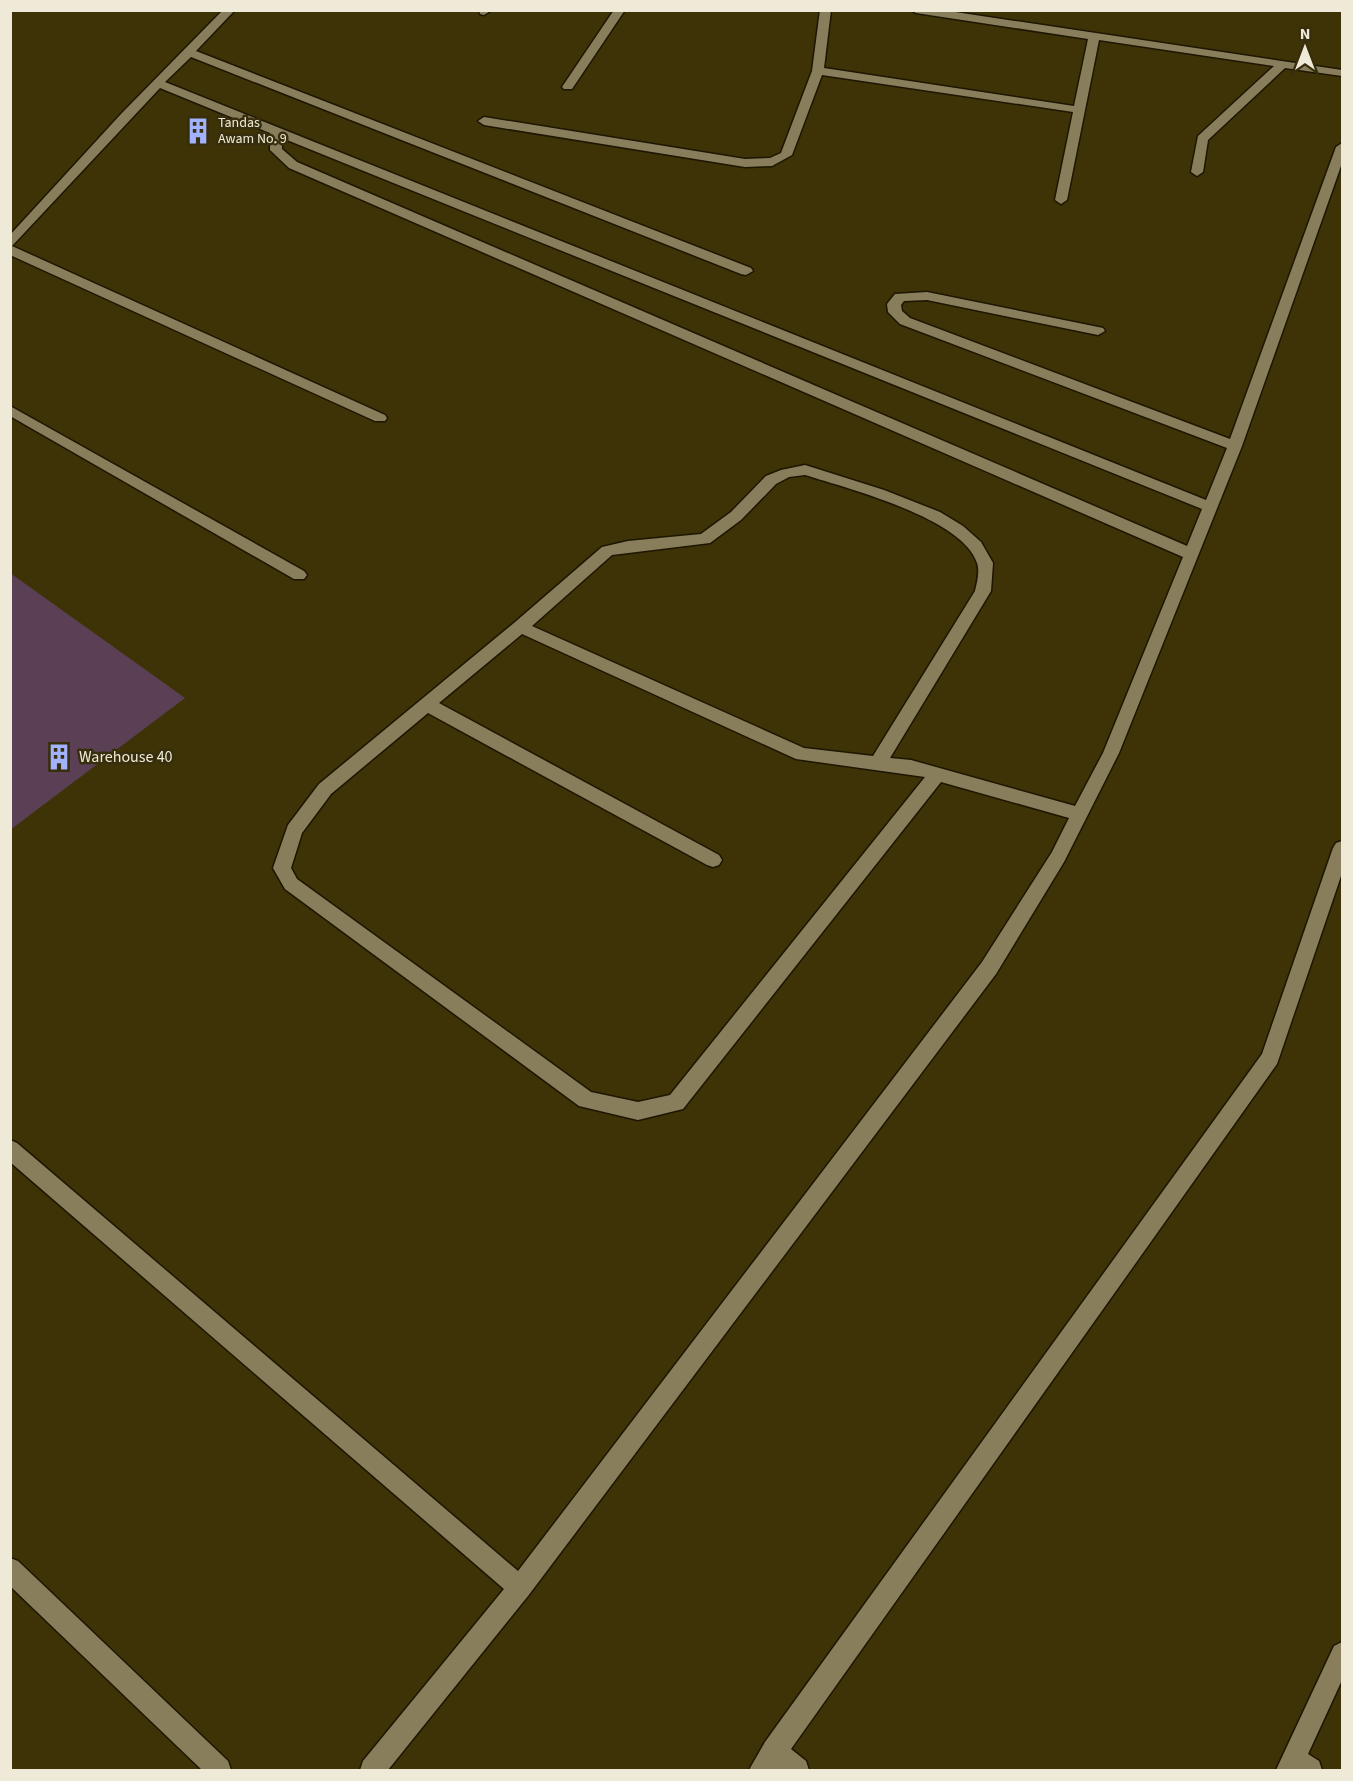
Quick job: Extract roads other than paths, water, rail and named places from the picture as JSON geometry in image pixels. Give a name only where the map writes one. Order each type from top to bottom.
[{"type":"street","points":[[10,243],[125,117],[230,10]]},
{"type":"street","points":[[568,87],[620,10]]},
{"type":"street","points":[[484,121],[745,163],[772,162],[786,155],[818,71],[826,10]]},
{"type":"street","points":[[916,10],[1342,73]]},
{"type":"street","points":[[1062,200],[1094,37]]},
{"type":"street","points":[[189,52],[746,271]]},
{"type":"street","points":[[1197,172],[1202,139],[1282,65]]},
{"type":"street","points":[[818,71],[1080,110]]},
{"type":"street","points":[[159,84],[1210,507]]},
{"type":"street","points":[[276,132],[276,150],[293,165],[1191,554]]},
{"type":"street","points":[[372,1770],[520,1588],[989,968],[1058,857],[1111,753],[1235,446],[1342,147]]},
{"type":"street","points":[[10,250],[380,417]]},
{"type":"street","points":[[1098,331],[927,296],[900,297],[894,304],[895,312],[905,321],[1235,446]]},
{"type":"street","points":[[10,410],[298,575]]},
{"type":"street","points":[[878,763],[983,591],[985,564],[973,540],[936,515],[805,470],[786,473],[771,480],[736,516],[705,539],[628,546],[607,551],[520,627],[325,789],[294,830],[282,868],[291,884],[586,1100],[638,1111],[676,1103],[937,774]]},
{"type":"street","points":[[520,627],[802,754],[911,767],[1080,814]]},
{"type":"street","points":[[426,704],[713,860]]},
{"type":"street","points":[[797,1770],[768,1761],[1270,1058],[1342,848]]},
{"type":"street","points":[[10,1149],[520,1588]]},
{"type":"street","points":[[10,1569],[219,1770]]},
{"type":"street","points":[[1297,1767],[1342,1654]]},
{"type":"place","name":"Tandas Awam No. 9","points":[[198,131]]},
{"type":"place","name":"Warehouse 40","points":[[59,757]]}]
